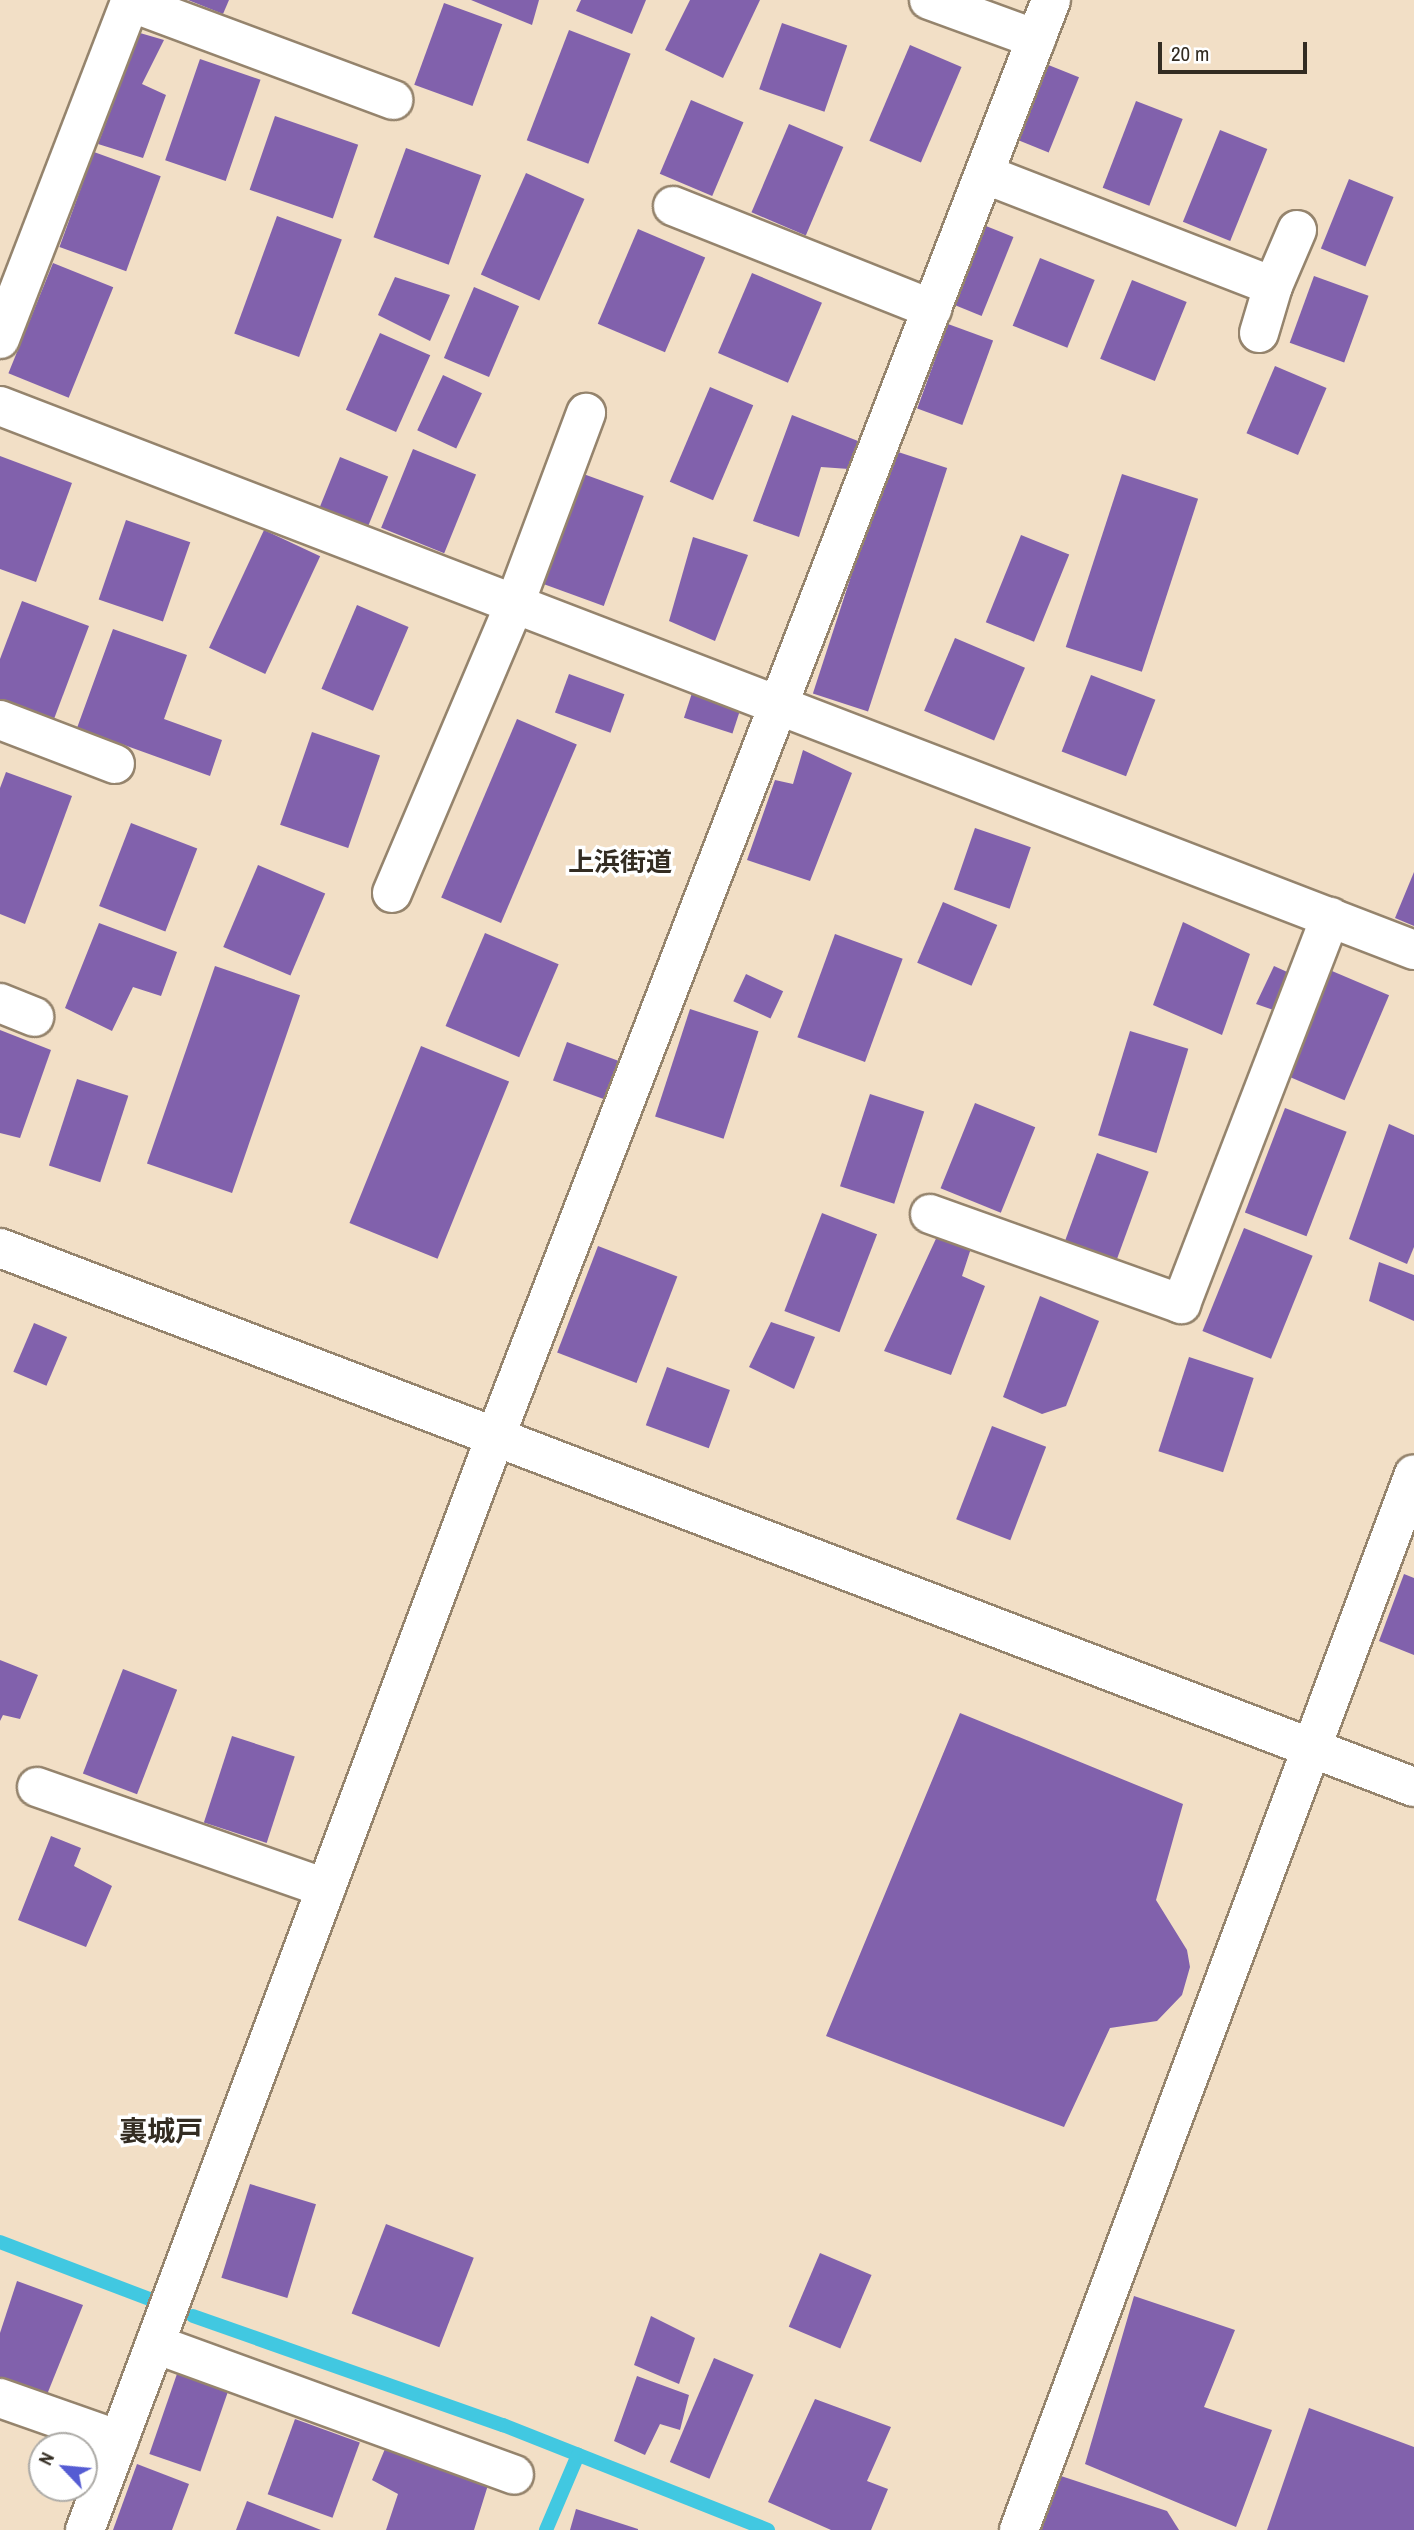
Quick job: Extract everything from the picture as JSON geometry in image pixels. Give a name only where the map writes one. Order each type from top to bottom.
[{"type":"street","points":[[929,0],[1036,39]]},
{"type":"street","points":[[85,2530],[494,1440],[781,705],[1051,0]]},
{"type":"street","points":[[0,339],[130,1],[393,100]]},
{"type":"street","points":[[984,174],[1273,286]]},
{"type":"street","points":[[673,206],[932,309]]},
{"type":"street","points":[[1259,333],[1273,286],[1297,230]]},
{"type":"street","points":[[0,406],[1414,950]]},
{"type":"street","points":[[392,893],[515,603],[586,412]]},
{"type":"street","points":[[0,720],[115,764]]},
{"type":"street","points":[[930,1214],[1181,1304],[1330,917]]},
{"type":"street","points":[[0,1003],[34,1017]]},
{"type":"street","points":[[0,1248],[494,1440],[1414,1787]]},
{"type":"street","points":[[1019,2530],[1309,1748],[1414,1474]]},
{"type":"street","points":[[37,1787],[326,1888]]},
{"type":"street","points":[[155,2344],[514,2475]]},
{"type":"street","points":[[0,2398],[119,2440]]},
{"type":"building","points":[[188,0],[229,0],[223,14]]},
{"type":"building","points":[[471,0],[539,0],[532,25]]},
{"type":"building","points":[[581,0],[646,0],[632,34],[576,11]]},
{"type":"building","points":[[690,0],[760,0],[723,78],[665,50]]},
{"type":"building","points":[[444,3],[502,24],[473,106],[414,85]]},
{"type":"building","points":[[782,23],[847,45],[824,112],[759,89]]},
{"type":"building","points":[[569,30],[631,54],[588,164],[527,140]]},
{"type":"building","points":[[140,33],[164,40],[142,84],[166,95],[143,158],[98,144]]},
{"type":"building","points":[[910,45],[962,67],[921,163],[869,141]]},
{"type":"building","points":[[200,59],[261,80],[226,181],[165,160]]},
{"type":"building","points":[[1041,62],[1079,77],[1049,152],[1011,137]]},
{"type":"building","points":[[691,100],[743,122],[712,196],[660,174]]},
{"type":"building","points":[[1136,101],[1183,119],[1149,206],[1103,188]]},
{"type":"building","points":[[275,116],[358,145],[333,218],[250,190]]},
{"type":"building","points":[[789,124],[843,147],[806,235],[751,212]]},
{"type":"building","points":[[1220,130],[1267,149],[1230,241],[1183,222]]},
{"type":"building","points":[[406,148],[481,175],[449,265],[374,237]]},
{"type":"building","points":[[94,152],[161,176],[126,271],[59,247]]},
{"type":"building","points":[[526,173],[584,199],[539,300],[481,274]]},
{"type":"building","points":[[1349,179],[1394,197],[1365,267],[1321,249]]},
{"type":"building","points":[[277,216],[342,240],[299,357],[234,333]]},
{"type":"building","points":[[981,224],[1013,237],[982,316],[949,303]]},
{"type":"building","points":[[638,229],[705,258],[665,352],[598,324]]},
{"type":"building","points":[[1040,258],[1095,280],[1067,348],[1013,326]]},
{"type":"building","points":[[53,263],[113,287],[69,398],[8,373]]},
{"type":"building","points":[[752,273],[822,303],[788,383],[718,353]]},
{"type":"building","points":[[1314,276],[1369,296],[1344,363],[1290,343]]},
{"type":"building","points":[[395,277],[450,295],[430,341],[378,315]]},
{"type":"building","points":[[1132,280],[1187,302],[1155,381],[1100,359]]},
{"type":"building","points":[[474,287],[519,306],[489,377],[444,358]]},
{"type":"building","points":[[948,324],[993,340],[962,425],[917,409]]},
{"type":"building","points":[[380,333],[430,355],[396,432],[346,410]]},
{"type":"building","points":[[1275,366],[1327,388],[1298,455],[1246,433]]},
{"type":"building","points":[[443,375],[482,393],[456,448],[417,430]]},
{"type":"building","points":[[710,387],[753,405],[713,500],[670,482]]},
{"type":"building","points":[[792,415],[858,441],[849,469],[821,467],[799,537],[753,521]]},
{"type":"building","points":[[413,449],[476,474],[444,553],[381,528]]},
{"type":"building","points":[[892,450],[947,468],[868,711],[813,693]]},
{"type":"building","points":[[0,456],[72,483],[36,582],[0,569]]},
{"type":"building","points":[[340,457],[388,476],[367,528],[319,509]]},
{"type":"building","points":[[578,472],[644,496],[604,606],[538,582]]},
{"type":"building","points":[[1122,474],[1198,499],[1142,672],[1066,647]]},
{"type":"building","points":[[126,520],[190,542],[163,622],[99,599]]},
{"type":"building","points":[[264,530],[320,556],[265,674],[209,648]]},
{"type":"building","points":[[1021,535],[1069,554],[1034,642],[986,622]]},
{"type":"building","points":[[693,537],[748,555],[715,641],[669,621]]},
{"type":"building","points":[[22,601],[89,626],[54,719],[0,699],[0,659]]},
{"type":"building","points":[[357,605],[409,627],[373,711],[321,689]]},
{"type":"building","points":[[113,629],[187,655],[164,719],[222,740],[210,776],[77,728]]},
{"type":"building","points":[[955,638],[1025,668],[994,740],[924,711]]},
{"type":"building","points":[[569,674],[624,694],[610,733],[555,713]]},
{"type":"building","points":[[1091,675],[1155,700],[1126,776],[1062,752]]},
{"type":"building","points":[[692,693],[741,709],[732,733],[684,718]]},
{"type":"building","points":[[517,719],[577,744],[501,923],[441,898]]},
{"type":"building","points":[[312,732],[380,755],[348,848],[280,825]]},
{"type":"building","points":[[803,750],[852,773],[810,881],[747,860],[775,780],[793,784]]},
{"type":"building","points":[[6,772],[72,796],[25,924],[0,914],[0,788]]},
{"type":"building","points":[[131,823],[197,848],[165,932],[99,906]]},
{"type":"building","points":[[975,828],[1031,847],[1010,909],[954,889]]},
{"type":"building","points":[[258,865],[325,894],[290,975],[223,947]]},
{"type":"building","points":[[1414,872],[1414,926],[1395,918]]},
{"type":"building","points":[[943,902],[997,925],[972,986],[917,963]]},
{"type":"building","points":[[1183,922],[1250,954],[1222,1035],[1153,1005]]},
{"type":"building","points":[[99,923],[177,952],[161,996],[133,987],[112,1031],[65,1008]]},
{"type":"building","points":[[485,933],[559,964],[519,1057],[446,1026]]},
{"type":"building","points":[[835,934],[903,959],[865,1062],[797,1037]]},
{"type":"building","points":[[215,966],[300,995],[232,1193],[147,1164]]},
{"type":"building","points":[[1274,966],[1296,976],[1282,1013],[1256,1004]]},
{"type":"building","points":[[1332,971],[1389,995],[1345,1100],[1287,1076]]},
{"type":"building","points":[[746,974],[783,991],[770,1019],[733,1001]]},
{"type":"building","points":[[690,1009],[758,1031],[724,1139],[655,1116]]},
{"type":"building","points":[[0,1030],[51,1050],[20,1138],[0,1133]]},
{"type":"building","points":[[1130,1031],[1188,1049],[1156,1153],[1098,1135]]},
{"type":"building","points":[[567,1042],[620,1061],[606,1100],[553,1081]]},
{"type":"building","points":[[421,1046],[509,1082],[438,1259],[349,1223]]},
{"type":"building","points":[[77,1079],[128,1096],[100,1182],[49,1166]]},
{"type":"building","points":[[870,1094],[924,1112],[894,1204],[840,1186]]},
{"type":"building","points":[[975,1103],[1035,1127],[1001,1213],[941,1188]]},
{"type":"building","points":[[1285,1108],[1347,1132],[1306,1236],[1245,1213]]},
{"type":"building","points":[[1389,1124],[1414,1135],[1414,1247],[1407,1264],[1349,1239]]},
{"type":"building","points":[[1097,1153],[1149,1172],[1114,1267],[1062,1248]]},
{"type":"building","points":[[822,1213],[877,1234],[839,1332],[784,1311]]},
{"type":"building","points":[[1244,1228],[1313,1256],[1271,1359],[1202,1331]]},
{"type":"building","points":[[940,1230],[973,1242],[962,1276],[985,1286],[951,1375],[884,1351]]},
{"type":"building","points":[[598,1246],[677,1276],[637,1383],[557,1352]]},
{"type":"building","points":[[1379,1262],[1414,1275],[1414,1321],[1369,1301]]},
{"type":"building","points":[[1040,1296],[1099,1321],[1066,1406],[1042,1414],[1003,1397]]},
{"type":"building","points":[[771,1322],[815,1337],[794,1389],[749,1367]]},
{"type":"building","points":[[34,1323],[67,1337],[46,1386],[13,1372]]},
{"type":"building","points":[[1189,1357],[1254,1378],[1223,1472],[1158,1451]]},
{"type":"building","points":[[667,1367],[730,1390],[709,1448],[646,1425]]},
{"type":"building","points":[[992,1426],[1046,1447],[1010,1540],[956,1519]]},
{"type":"building","points":[[1404,1574],[1414,1578],[1414,1655],[1379,1641]]},
{"type":"building","points":[[0,1660],[38,1675],[20,1719],[3,1715],[0,1721]]},
{"type":"building","points":[[123,1669],[177,1690],[137,1794],[83,1774]]},
{"type":"building","points":[[960,1713],[1183,1804],[1156,1900],[1187,1950],[1190,1967],[1182,1995],[1157,2021],[1110,2028],[1064,2127],[826,2036]]},
{"type":"building","points":[[232,1736],[295,1756],[267,1843],[204,1823]]},
{"type":"building","points":[[51,1836],[81,1848],[74,1866],[112,1886],[86,1947],[18,1920]]},
{"type":"building","points":[[250,2184],[316,2204],[287,2298],[221,2278]]},
{"type":"building","points":[[386,2224],[474,2258],[439,2347],[352,2314]]},
{"type":"building","points":[[820,2253],[872,2275],[840,2349],[789,2327]]},
{"type":"building","points":[[17,2281],[83,2305],[44,2402],[0,2385],[0,2333]]},
{"type":"building","points":[[1134,2296],[1235,2330],[1204,2407],[1272,2430],[1236,2527],[1085,2464]]},
{"type":"building","points":[[651,2316],[695,2338],[679,2384],[634,2365]]},
{"type":"building","points":[[714,2358],[754,2375],[709,2479],[670,2462]]},
{"type":"building","points":[[179,2368],[230,2386],[200,2472],[149,2454]]},
{"type":"building","points":[[637,2376],[689,2395],[680,2430],[660,2424],[645,2455],[614,2441]]},
{"type":"building","points":[[815,2399],[891,2427],[867,2481],[888,2489],[871,2530],[831,2530],[768,2502]]},
{"type":"building","points":[[1309,2408],[1414,2447],[1414,2530],[1267,2530]]},
{"type":"building","points":[[295,2419],[360,2443],[332,2518],[268,2494]]},
{"type":"building","points":[[387,2444],[488,2485],[474,2530],[386,2530],[398,2494],[372,2480]]},
{"type":"building","points":[[137,2464],[189,2484],[172,2530],[113,2530]]},
{"type":"building","points":[[1061,2476],[1167,2511],[1179,2530],[1038,2530]]},
{"type":"building","points":[[247,2501],[321,2530],[236,2530]]},
{"type":"building","points":[[576,2509],[638,2529],[638,2530],[570,2530]]},
{"type":"waterway","points":[[0,2242],[149,2299]]},
{"type":"waterway","points":[[193,2316],[503,2425],[768,2530]]},
{"type":"waterway","points":[[546,2530],[578,2455]]},
{"type":"district","name":"上浜街道","points":[[620,862]]},
{"type":"district","name":"裏城戸","points":[[161,2131]]}]
